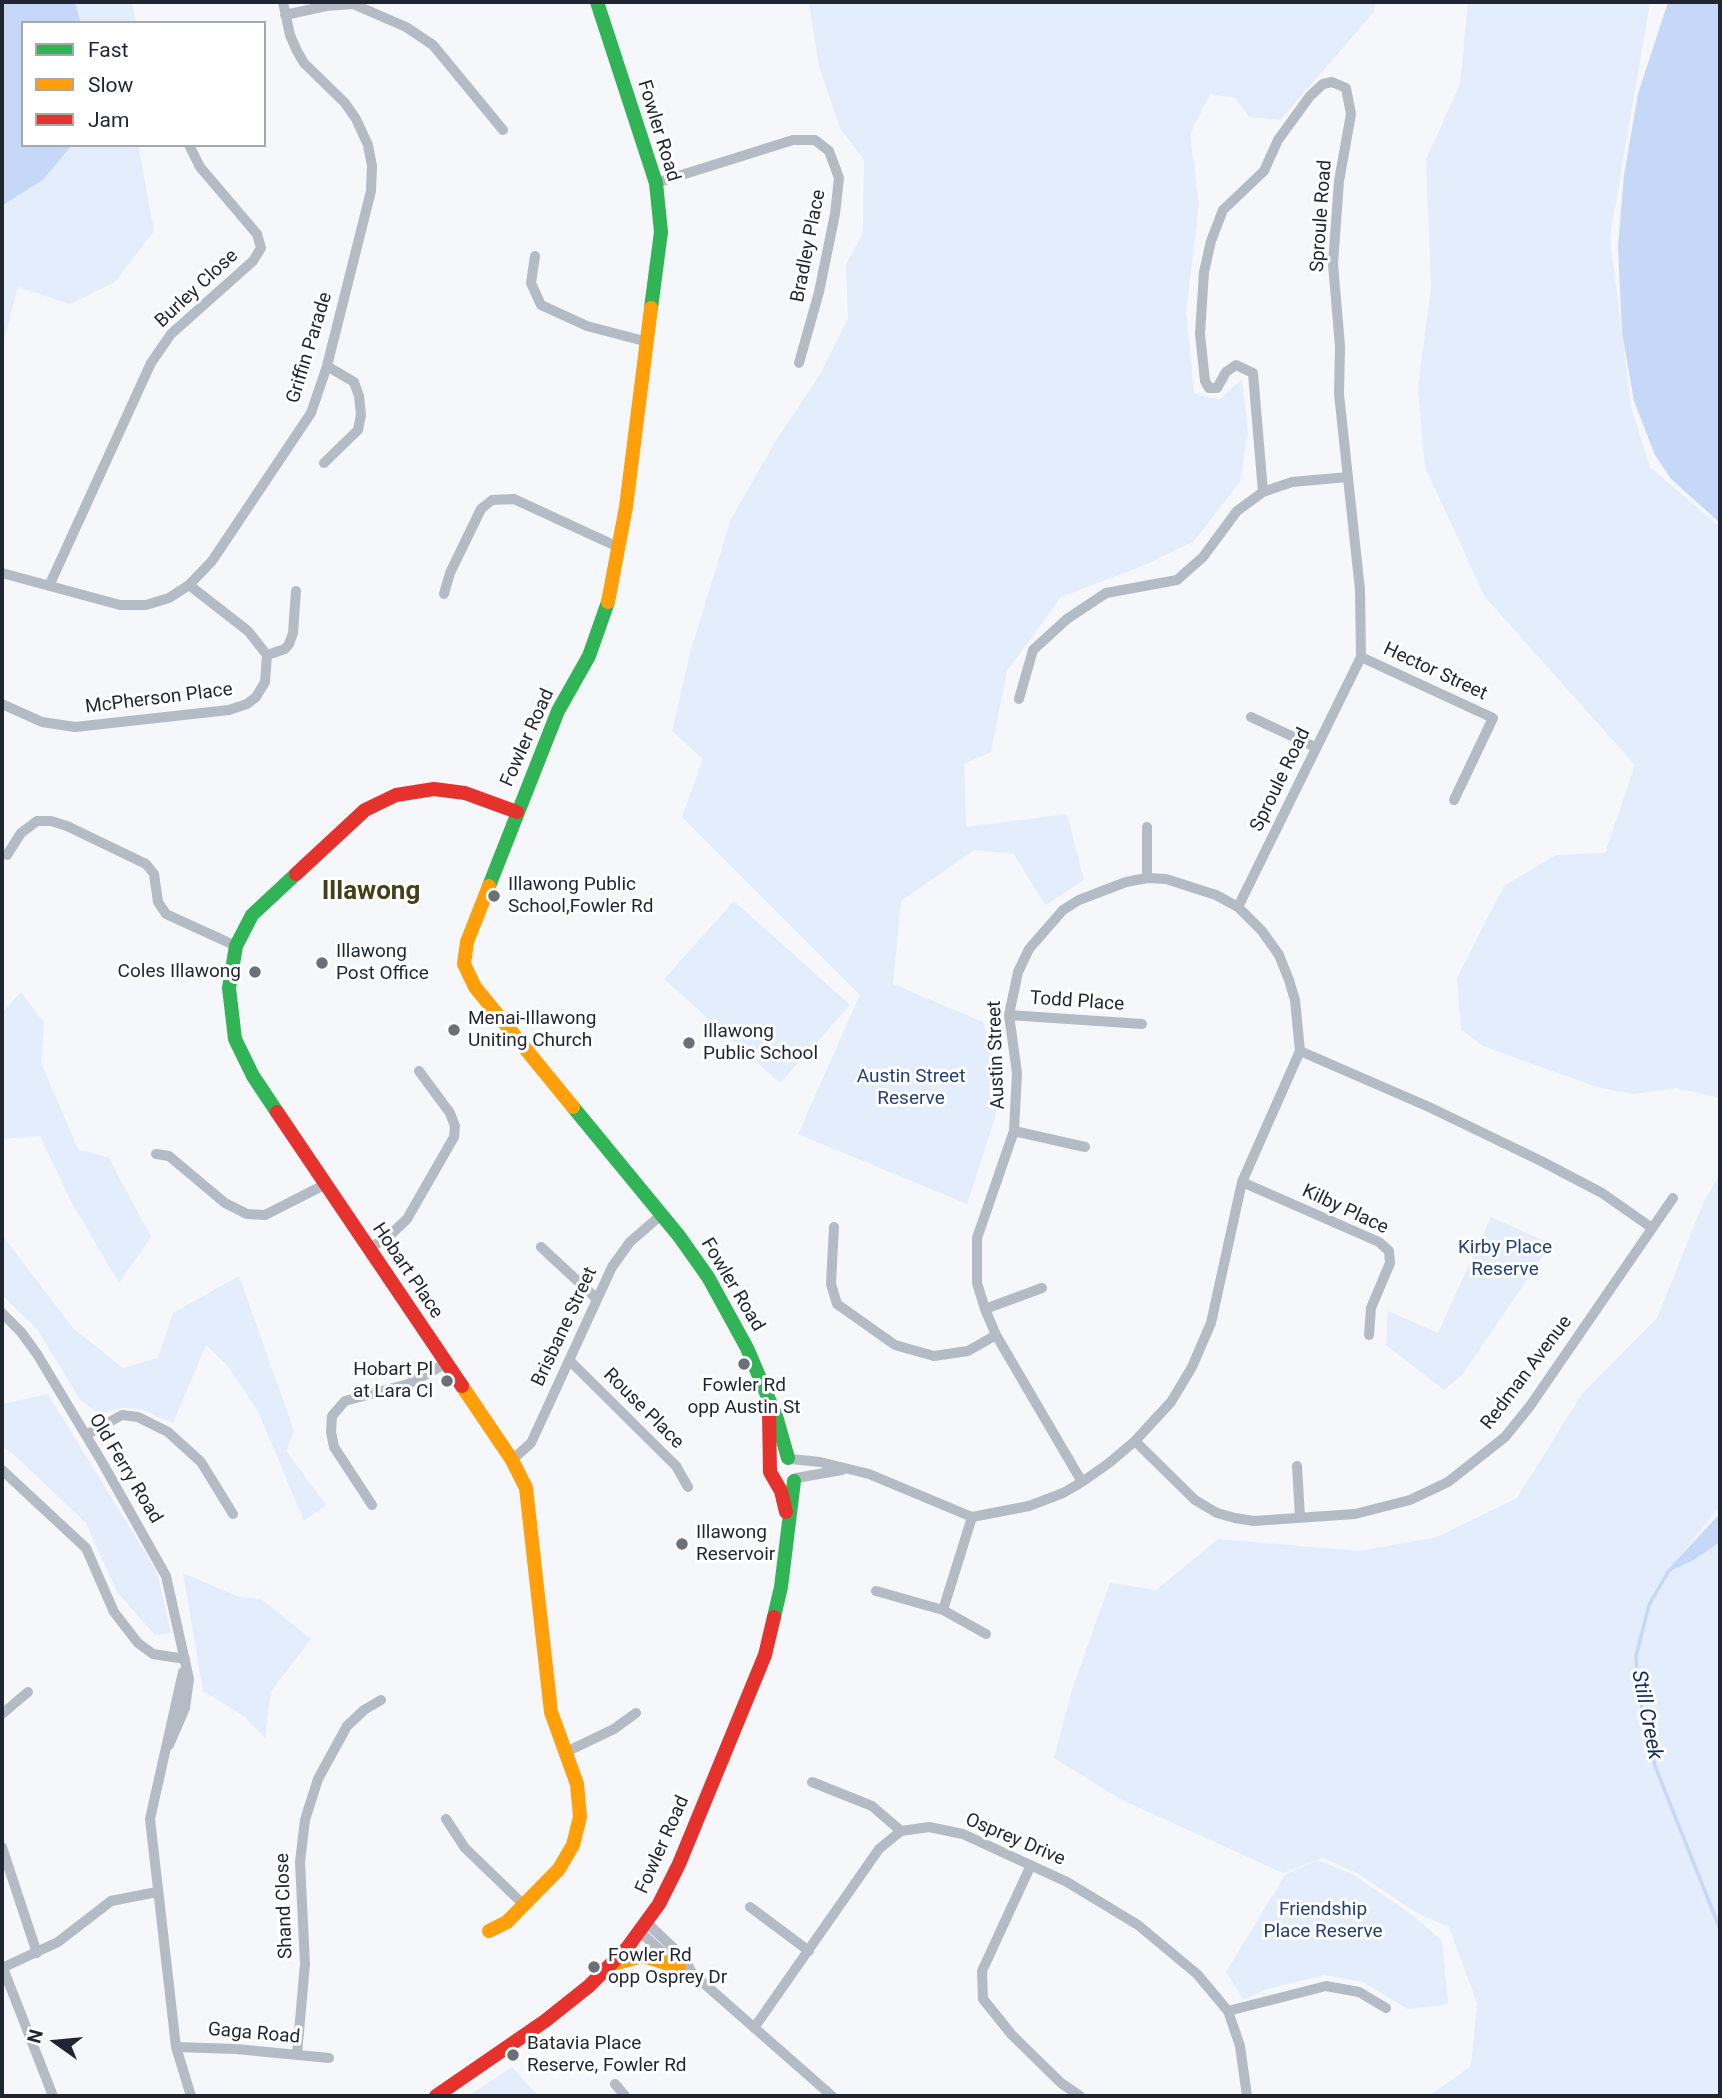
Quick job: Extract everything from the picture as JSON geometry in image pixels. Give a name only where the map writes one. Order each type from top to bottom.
[{"type":"street","name":"Griffin Parade","points":[[2,573],[103,602],[132,606],[158,602],[189,585],[212,561],[311,413],[327,366],[371,191],[372,166],[368,145],[356,119],[345,103],[304,64],[289,35],[283,2]]},
{"type":"street","name":"Fowler Road","points":[[597,2],[656,184],[661,232],[648,342],[618,547],[603,622],[589,656],[553,721],[516,812],[467,942],[465,970],[475,987],[696,1258],[747,1348],[776,1416],[789,1459]]},
{"type":"street","points":[[285,15],[326,5],[353,4],[406,27],[433,45],[503,130]]},
{"type":"street","name":"Sproule Road","points":[[1238,907],[1361,657],[1361,602],[1339,394],[1340,346],[1334,264],[1339,181],[1351,114],[1346,89],[1332,82],[1323,84],[1310,96],[1278,139],[1264,171],[1223,210],[1211,242],[1201,305],[1205,381],[1209,388],[1217,388],[1226,372],[1236,365],[1253,373],[1263,492]]},
{"type":"street","name":"Bradley Place","points":[[656,184],[793,140],[815,140],[829,151],[839,178],[835,214],[820,292],[799,363]]},
{"type":"street","name":"Burley Close","points":[[49,586],[156,355],[183,323],[259,255],[261,242],[257,234],[200,167],[190,147]]},
{"type":"street","points":[[535,256],[531,283],[541,305],[587,326],[648,342]]},
{"type":"street","points":[[324,463],[358,430],[361,415],[354,382],[327,366]]},
{"type":"street","points":[[1019,699],[1034,650],[1067,619],[1107,593],[1177,580],[1203,557],[1237,511],[1263,492],[1292,482],[1348,477]]},
{"type":"street","points":[[444,594],[450,573],[481,509],[492,500],[514,499],[618,547]]},
{"type":"street","points":[[189,585],[248,631],[267,655],[285,649],[289,644],[293,633],[296,591]]},
{"type":"street","name":"McPherson Place","points":[[2,705],[42,722],[75,727],[229,710],[247,704],[261,690],[267,676],[267,655]]},
{"type":"street","name":"Hector Street","points":[[1361,657],[1493,718],[1454,800]]},
{"type":"street","points":[[1251,717],[1315,747]]},
{"type":"street","name":"Hobart Place","points":[[489,1931],[507,1922],[559,1869],[576,1836],[579,1794],[549,1703],[528,1495],[512,1460],[253,1076],[240,1051],[229,1002],[236,946],[245,926],[261,904],[349,823],[384,800],[411,792],[445,790],[474,796],[516,812]]},
{"type":"street","points":[[7,855],[21,833],[37,821],[51,821],[67,827],[146,864],[154,874],[158,902],[166,914],[236,946]]},
{"type":"street","points":[[1147,827],[1147,878]]},
{"type":"street","name":"Austin Street","points":[[972,1517],[1029,1506],[1082,1482],[1135,1441],[1171,1402],[1192,1367],[1211,1323],[1242,1182],[1300,1051],[1295,1000],[1279,955],[1262,931],[1238,907],[1192,885],[1147,878],[1104,889],[1063,910],[1029,949],[1015,983],[1009,1015],[1017,1073],[1018,1102],[1014,1131],[977,1238],[977,1283],[996,1335],[1082,1482]]},
{"type":"street","name":"Todd Place","points":[[1009,1015],[1142,1024]]},
{"type":"street","points":[[1300,1051],[1429,1107],[1541,1161],[1602,1193],[1652,1228]]},
{"type":"street","points":[[368,1249],[388,1237],[407,1219],[454,1137],[454,1121],[419,1072]]},
{"type":"street","points":[[1014,1131],[1085,1147]]},
{"type":"street","points":[[156,1154],[169,1156],[225,1203],[247,1214],[265,1215],[324,1185]]},
{"type":"street","name":"Kilby Place","points":[[1242,1182],[1379,1242],[1389,1251],[1390,1263],[1371,1308],[1369,1335]]},
{"type":"street","name":"Redman Avenue","points":[[1135,1441],[1195,1500],[1217,1513],[1254,1521],[1355,1514],[1410,1500],[1448,1482],[1477,1462],[1505,1437],[1530,1406],[1673,1198]]},
{"type":"street","name":"Brisbane Street","points":[[512,1460],[531,1443],[622,1250],[661,1215]]},
{"type":"street","points":[[834,1227],[831,1284],[836,1304],[895,1345],[934,1356],[968,1351],[996,1335]]},
{"type":"street","points":[[541,1247],[597,1299]]},
{"type":"street","points":[[985,1309],[1042,1288]]},
{"type":"street","name":"Old Ferry Road","points":[[2,1313],[29,1342],[86,1435],[166,1576],[189,1688],[180,1724],[169,1745],[150,1819],[176,2047],[191,2096]]},
{"type":"street","name":"Rouse Place","points":[[569,1360],[676,1466],[688,1487]]},
{"type":"street","points":[[372,1505],[334,1447],[332,1416],[345,1401],[408,1384],[447,1363]]},
{"type":"street","name":"Fowler Road","points":[[769,1402],[771,1466]]},
{"type":"street","points":[[86,1435],[122,1415],[138,1417],[168,1432],[201,1462],[233,1514]]},
{"type":"street","points":[[848,1469],[795,1480],[784,1485],[774,1482],[771,1476],[771,1466],[779,1458],[820,1462],[869,1474],[972,1517],[943,1610]]},
{"type":"street","points":[[789,1459],[797,1468],[795,1480]]},
{"type":"street","points":[[1297,1466],[1300,1517]]},
{"type":"street","points":[[2,1470],[86,1548],[114,1612],[138,1643],[153,1654],[185,1659]]},
{"type":"street","name":"Fowler Road","points":[[436,2096],[545,2021],[610,1968],[643,1927],[679,1864],[765,1655],[781,1587],[787,1520],[795,1480]]},
{"type":"street","name":"Fowler Road","points":[[774,1482],[783,1496],[787,1520]]},
{"type":"street","points":[[876,1591],[943,1610],[986,1634]]},
{"type":"street","points":[[2,1714],[28,1692]]},
{"type":"street","name":"Shand Close","points":[[297,2054],[305,1964],[300,1848],[308,1806],[317,1779],[347,1726],[364,1710],[381,1700]]},
{"type":"street","points":[[566,1752],[614,1730],[636,1713]]},
{"type":"street","points":[[754,2028],[878,1849],[901,1831],[872,1806],[812,1782]]},
{"type":"street","points":[[446,1819],[465,1848],[523,1904]]},
{"type":"street","name":"Osprey Drive","points":[[901,1831],[929,1827],[963,1834],[1067,1882],[1138,1926],[1197,1974],[1228,2011],[1240,2046],[1247,2096]]},
{"type":"street","points":[[2,1847],[37,1953]]},
{"type":"street","points":[[1031,1865],[982,1971],[983,1999],[1012,2035],[1061,2083],[1080,2096]]},
{"type":"street","points":[[53,2096],[2,1968],[37,1953],[70,1934],[111,1901],[157,1892]]},
{"type":"street","points":[[750,1907],[809,1951]]},
{"type":"street","points":[[643,1927],[685,1970],[832,2096]]},
{"type":"street","points":[[610,1968],[620,1961],[643,1956],[685,1970]]},
{"type":"street","points":[[1228,2011],[1326,1986],[1359,1992],[1385,2008]]},
{"type":"street","name":"Gaga Road","points":[[176,2047],[297,2054],[329,2059]]},
{"type":"street","points":[[615,2084],[625,2096]]},
{"type":"green space","points":[[75,2],[132,2],[136,21],[80,21]]},
{"type":"green space","name":"Austin Street Reserve","points":[[809,2],[1376,2],[1374,12],[1280,120],[1249,117],[1235,98],[1210,94],[1190,134],[1199,204],[1186,312],[1194,393],[1219,400],[1242,379],[1248,433],[1240,482],[1194,541],[1147,564],[1061,597],[1007,671],[991,752],[964,764],[966,827],[1067,814],[1084,880],[1045,905],[1014,854],[974,850],[901,901],[893,984],[983,1022],[991,1050],[997,1080],[995,1118],[967,1204],[798,1134],[860,995],[682,817],[703,759],[672,731],[690,653],[731,519],[776,441],[819,376],[848,319],[846,265],[863,233],[864,160],[840,128],[819,66]]},
{"type":"green space","points":[[1468,2],[1650,2],[1610,237],[1631,407],[1650,467],[1720,527],[1720,1098],[1676,1088],[1633,1094],[1597,1087],[1483,1046],[1461,1029],[1457,978],[1504,886],[1556,855],[1605,853],[1635,765],[1485,597],[1425,467],[1418,387],[1431,288],[1426,159],[1460,85]]},
{"type":"green space","points":[[70,147],[138,147],[154,231],[115,282],[70,304],[18,287],[2,346],[2,203],[3,205],[43,180]]},
{"type":"green space","points":[[734,901],[850,1005],[780,1083],[664,979]]},
{"type":"green space","points":[[21,992],[44,1023],[41,1063],[78,1149],[109,1158],[151,1237],[119,1283],[72,1203],[40,1136],[2,1139],[2,1013]]},
{"type":"green space","points":[[1720,1175],[1720,1506],[1669,1570],[1694,1560],[1720,1542],[1720,2096],[1429,2096],[1471,2066],[1477,2003],[1449,1927],[1417,1913],[1357,1873],[1322,1858],[1283,1873],[1122,1800],[1054,1758],[1072,1690],[1110,1583],[1156,1590],[1218,1539],[1360,1551],[1437,1537],[1517,1498],[1582,1394],[1657,1318],[1705,1199]]},
{"type":"green space","name":"Kirby Place Reserve","points":[[1491,1217],[1551,1244],[1463,1374],[1444,1390],[1386,1345],[1388,1311],[1438,1333]]},
{"type":"green space","points":[[2,1235],[73,1328],[123,1368],[158,1358],[173,1313],[239,1276],[294,1431],[286,1451],[326,1505],[304,1521],[258,1411],[227,1365],[206,1345],[173,1423],[140,1409],[122,1408],[100,1414],[81,1401],[37,1329],[2,1295]]},
{"type":"green space","points":[[48,1394],[157,1572],[171,1633],[155,1635],[117,1592],[86,1523],[11,1452],[2,1448],[2,1404]]},
{"type":"green space","points":[[183,1573],[239,1597],[261,1599],[311,1639],[271,1691],[265,1738],[244,1716],[203,1691]]},
{"type":"green space","name":"Friendship Place Reserve","points":[[1315,1861],[1354,1875],[1415,1917],[1442,1941],[1448,2004],[1408,2009],[1363,1982],[1324,1975],[1268,1989],[1244,2000],[1226,1972],[1285,1875]]},
{"type":"green space","points":[[512,2067],[538,2096],[468,2096]]},
{"type":"water","points":[[2,2],[75,2],[80,21],[21,21],[21,147],[70,147],[43,180],[3,205]]},
{"type":"water","points":[[1668,2],[1720,2],[1720,523],[1671,479],[1655,455],[1634,401],[1622,333],[1618,246],[1624,175],[1638,94]]},
{"type":"water","points":[[1720,1516],[1720,1542],[1694,1560],[1668,1572]]},
{"type":"waterway","name":"Still Creek","points":[[1720,1516],[1668,1572],[1649,1605],[1636,1656],[1638,1690],[1655,1766],[1720,1929]]},
{"type":"traffic: fast","points":[[597,2],[656,183],[661,232],[651,308]]},
{"type":"traffic: fast","points":[[489,886],[558,711],[589,656],[608,602]]},
{"type":"traffic: fast","points":[[277,1112],[253,1076],[235,1039],[229,988],[236,946],[252,915],[296,874]]},
{"type":"traffic: fast","points":[[573,1107],[679,1236],[708,1277],[747,1348],[776,1416],[788,1458]]},
{"type":"traffic: fast","points":[[774,1617],[781,1587],[794,1481]]},
{"type":"traffic: slow","points":[[608,602],[626,507],[651,308]]},
{"type":"traffic: slow","points":[[489,886],[467,942],[464,964],[475,987],[573,1107]]},
{"type":"traffic: slow","points":[[462,1386],[512,1460],[526,1488],[551,1712],[577,1784],[580,1817],[573,1845],[559,1869],[507,1922],[489,1931]]},
{"type":"traffic: slow","points":[[617,1963],[643,1956],[679,1967]]},
{"type":"traffic: jam","points":[[296,874],[365,810],[396,795],[434,789],[465,793],[517,812]]},
{"type":"traffic: jam","points":[[277,1112],[462,1386]]},
{"type":"traffic: jam","points":[[769,1414],[770,1472],[781,1491],[786,1512]]},
{"type":"traffic: jam","points":[[436,2096],[545,2021],[589,1986],[627,1948],[659,1904],[679,1864],[765,1655],[774,1617]]},
{"type":"place","name":"Illawong Public School,Fowler Rd","points":[[494,896]]},
{"type":"place","name":"Illawong Post Office","points":[[322,963]]},
{"type":"place","name":"Coles Illawong","points":[[255,972]]},
{"type":"place","name":"Menai-Illawong Uniting Church","points":[[454,1030]]},
{"type":"place","name":"Illawong Public School","points":[[689,1043]]},
{"type":"place","name":"Fowler Rd opp Austin St","points":[[744,1364]]},
{"type":"place","name":"Hobart Pl at Lara Cl","points":[[447,1381]]},
{"type":"place","name":"Illawong Reservoir","points":[[682,1544]]},
{"type":"place","name":"Fowler Rd opp Osprey Dr","points":[[594,1967]]},
{"type":"place","name":"Batavia Place Reserve, Fowler Rd","points":[[513,2055]]},
{"type":"district","name":"Illawong","points":[[371,892]]}]
